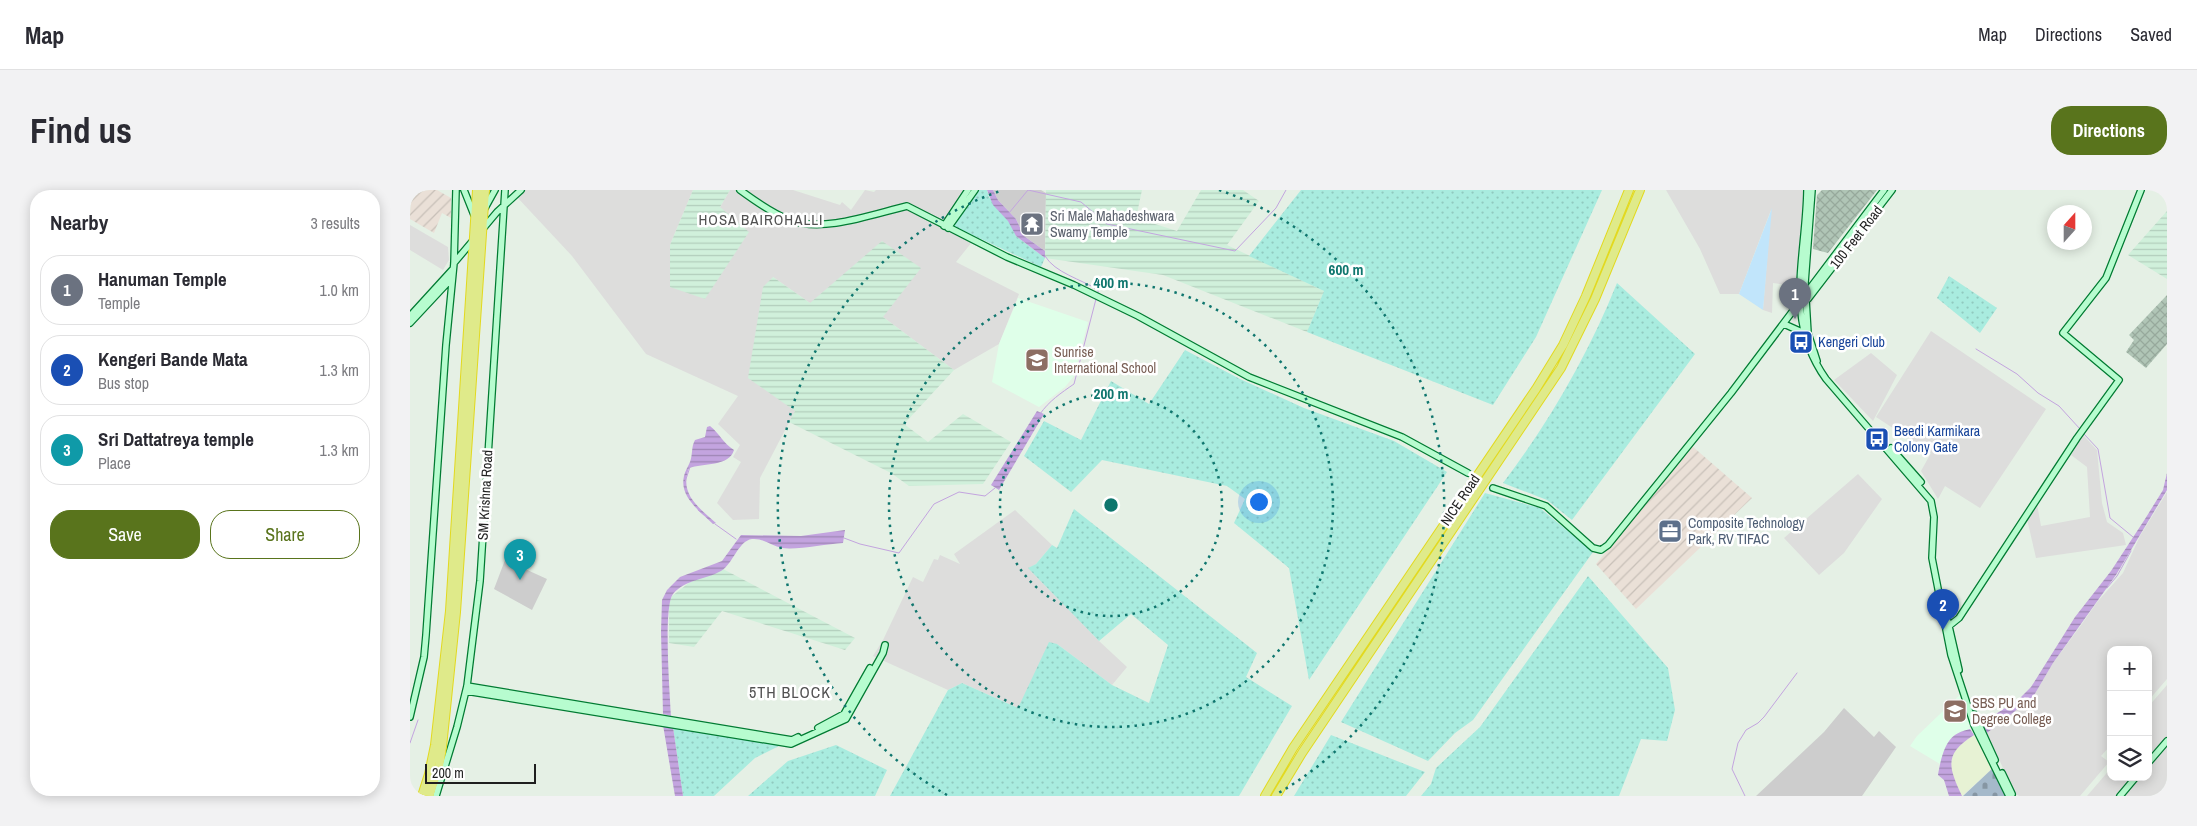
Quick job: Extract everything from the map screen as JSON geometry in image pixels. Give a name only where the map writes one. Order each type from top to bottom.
[{"type":"highway","name":"SM Krishna Road","points":[[454,594],[477,190]]},
{"type":"highway","name":"SM Krishna Road","points":[[422,796],[435,745],[446,672],[454,594],[485,190]]},
{"type":"highway","name":"NICE Road","points":[[1265,796],[1297,740],[1536,390],[1563,345],[1586,296],[1628,190]]},
{"type":"highway","name":"NICE Road","points":[[1276,796],[1307,744],[1561,368],[1595,300],[1640,190]]},
{"type":"highway","name":"SM Krishna Road","points":[[429,796],[439,766],[442,746],[446,672]]},
{"type":"street","points":[[410,717],[424,656],[454,262],[456,190]]},
{"type":"street","points":[[464,190],[475,217]]},
{"type":"street","points":[[483,210],[495,190]]},
{"type":"street","name":"SM Krishna Road","points":[[436,796],[467,688],[480,581],[504,190]]},
{"type":"street","points":[[454,262],[481,230],[521,190]]},
{"type":"street","points":[[740,190],[780,216],[792,221],[812,225],[848,220],[907,206],[1006,257],[1074,285],[1138,316],[1249,377],[1402,437],[1468,473]]},
{"type":"street","points":[[946,227],[968,190]]},
{"type":"street","points":[[946,227],[975,190]]},
{"type":"street","points":[[1807,190],[1799,281],[1806,333],[1813,359],[1826,379],[1931,501],[1934,517],[1932,558],[1951,655],[1976,725],[2013,796]]},
{"type":"street","points":[[1812,190],[1805,283],[1807,296],[1806,333],[1818,363],[1828,378],[1911,469],[1934,498],[1937,506],[1935,555],[1960,672],[1976,725]]},
{"type":"street","name":"100 Feet Road","points":[[1493,488],[1546,506],[1593,548],[1601,550],[1608,545],[1732,393],[1807,296],[1884,190]]},
{"type":"street","name":"100 Feet Road","points":[[1807,296],[1892,190]]},
{"type":"street","points":[[1949,626],[1959,618],[2077,438],[2119,380],[2063,333],[2106,278],[2141,190]]},
{"type":"street","points":[[410,316],[452,270]]},
{"type":"street","points":[[410,323],[452,278]]},
{"type":"street","points":[[1784,324],[1806,333]]},
{"type":"street","points":[[885,645],[883,653],[846,719],[791,744],[467,688],[792,740],[844,714],[879,651],[885,645]]},
{"type":"street","points":[[1982,737],[2009,796]]},
{"type":"street","points":[[2152,758],[2167,741]]},
{"type":"street","points":[[2120,796],[2133,781]]},
{"type":"shaded area","points":[[411,190],[437,190],[451,198],[451,218],[442,213],[434,233],[410,219]]},
{"type":"shaded area","points":[[523,190],[693,190],[670,245],[720,207],[730,190],[793,190],[840,205],[842,202],[851,210],[865,190],[874,192],[876,190],[964,190],[973,195],[953,226],[976,237],[956,262],[1019,294],[999,344],[954,370],[883,317],[810,303],[773,277],[795,411],[760,478],[759,519],[733,520],[717,503],[741,462],[733,457],[740,445],[718,424],[738,396],[646,354],[572,256],[516,196]]},
{"type":"shaded area","points":[[693,190],[730,190],[720,207],[749,232],[705,299],[670,287],[670,245]]},
{"type":"shaded area","points":[[976,190],[987,190],[989,197],[1012,225],[1016,236],[1045,258],[1041,267],[953,226]]},
{"type":"shaded area","points":[[987,190],[993,190],[998,200],[1016,219],[1024,236],[1045,251],[1045,258],[1016,236],[1008,221],[993,205]]},
{"type":"shaded area","name":"Sri Male Mahadeshwara Swamy Temple","points":[[993,190],[1041,190],[1046,193],[1045,251],[1024,236],[1016,219],[998,200]]},
{"type":"shaded area","points":[[1046,190],[1142,190],[1136,218],[1177,231],[1201,190],[1243,190],[1259,201],[1227,245],[1324,291],[1307,332],[1163,275],[1045,258]]},
{"type":"shaded area","points":[[1301,190],[1602,190],[1536,337],[1493,405],[1307,332],[1324,291],[1249,256]]},
{"type":"shaded area","points":[[1666,190],[1804,190],[1798,287],[1773,283],[1772,313],[1763,310],[1771,210],[1739,294],[1720,294],[1700,249]]},
{"type":"shaded area","points":[[1822,190],[1877,190],[1828,253],[1813,249],[1817,195]]},
{"type":"shaded area","points":[[1772,208],[1763,310],[1739,294]]},
{"type":"shaded area","points":[[2167,211],[2167,279],[2128,255]]},
{"type":"shaded area","points":[[410,225],[448,247],[449,260],[443,270],[410,250]]},
{"type":"shaded area","points":[[882,241],[921,268],[883,317],[954,370],[904,424],[928,442],[963,414],[1011,442],[983,484],[909,486],[891,473],[789,422],[795,411],[748,378],[763,287],[773,277],[810,303]]},
{"type":"shaded area","points":[[1949,276],[1997,308],[1980,333],[1937,298]]},
{"type":"shaded area","points":[[1617,283],[1695,354],[1572,520],[1547,500],[1503,483],[1537,436],[1567,387],[1594,336]]},
{"type":"shaded area","points":[[2167,295],[2167,344],[2146,368],[2126,352],[2134,340],[2129,335]]},
{"type":"shaded area","name":"Sunrise International School","points":[[1018,298],[1088,322],[1074,376],[1065,387],[1039,407],[992,382],[999,344]]},
{"type":"shaded area","points":[[1931,331],[2046,409],[1980,508],[1945,486],[1938,499],[1921,471],[1931,453],[1876,417]]},
{"type":"shaded area","points":[[1185,350],[1240,379],[1304,408],[1394,441],[1447,472],[1309,680],[1289,568],[1234,523],[1245,499],[1227,486],[1102,460],[1071,492],[1024,456],[1044,421],[1081,440],[1111,381],[1149,404]]},
{"type":"shaded area","points":[[1871,353],[1897,375],[1873,421],[1834,380]]},
{"type":"shaded area","points":[[1037,411],[1044,414],[999,490],[991,485]]},
{"type":"shaded area","points":[[710,426],[734,450],[727,459],[721,462],[689,468],[686,485],[692,499],[716,523],[713,524],[692,503],[683,484],[684,474],[691,459],[695,440],[705,437],[707,427]]},
{"type":"shaded area","points":[[2083,435],[2097,450],[2102,503],[2107,522],[2123,533],[2126,545],[2036,558],[2027,519],[2037,504],[2041,526],[2090,517],[2087,467],[2071,455]]},
{"type":"shaded area","name":"Composite Technology Park, RV TIFAC","points":[[1692,446],[1752,498],[1636,609],[1596,564]]},
{"type":"shaded area","points":[[2167,473],[2167,490],[2116,575],[2053,663],[2033,697],[1987,733],[1982,723],[2019,699],[2031,687],[2075,617],[2111,571],[2145,519],[2163,490]]},
{"type":"shaded area","points":[[1858,474],[1882,499],[1844,553],[1819,575],[1784,538]]},
{"type":"shaded area","points":[[2167,492],[2167,679],[2152,696],[2152,646],[2107,646],[2107,749],[2101,756],[2107,760],[2107,764],[2080,796],[2019,796],[2014,792],[1987,733],[2033,697],[2053,663],[2098,601],[2123,573],[2140,536]]},
{"type":"shaded area","points":[[1485,493],[1540,508],[1593,552],[1473,720],[1455,733],[1428,761],[1341,722]]},
{"type":"shaded area","points":[[1074,509],[1257,653],[1246,677],[1292,706],[1239,796],[890,796],[948,690],[962,683],[1018,708],[1049,642],[1057,644],[1112,685],[1149,703],[1168,645],[1131,614],[1099,641],[1028,568],[1036,564],[1052,545],[1057,548]]},
{"type":"shaded area","points":[[1015,510],[1052,545],[1036,564],[1029,568],[1099,641],[1127,667],[1112,685],[1057,644],[1018,708],[962,683],[948,690],[873,656],[883,640],[913,577],[923,582],[934,559],[938,560],[940,555],[960,564],[954,554]]},
{"type":"shaded area","points":[[845,530],[843,543],[804,548],[782,548],[752,539],[739,548],[721,571],[684,585],[673,594],[668,616],[671,716],[663,714],[662,600],[667,590],[680,577],[722,561],[741,535],[801,536]]},
{"type":"shaded area","points":[[505,560],[547,579],[532,610],[494,589]]},
{"type":"shaded area","points":[[723,569],[855,638],[845,650],[722,611],[694,647],[669,643],[669,604],[672,596],[690,582]]},
{"type":"shaded area","points":[[1588,576],[1668,668],[1675,710],[1667,741],[1641,739],[1619,796],[1421,796],[1431,784],[1436,768],[1480,727]]},
{"type":"shaded area","points":[[2167,685],[2167,796],[2087,796],[2107,773],[2107,781],[2152,781],[2152,702]]},
{"type":"shaded area","name":"SBS PU and Degree College","points":[[1962,693],[1970,729],[1954,735],[1946,746],[1940,764],[1910,746],[1917,736]]},
{"type":"shaded area","points":[[1844,708],[1874,737],[1879,731],[1896,747],[1862,796],[1756,796],[1824,732]]},
{"type":"shaded area","points":[[663,725],[673,727],[683,796],[675,796]]},
{"type":"shaded area","points":[[673,727],[781,745],[755,758],[714,796],[683,796]]},
{"type":"shaded area","points":[[1970,729],[1974,735],[1958,748],[1953,755],[1952,761],[1954,776],[1962,796],[1949,796],[1944,780],[1938,775],[1943,753],[1951,738],[1958,733]]},
{"type":"shaded area","points":[[1331,735],[1425,772],[1406,796],[1294,796]]},
{"type":"shaded area","points":[[1974,735],[1994,767],[1962,796],[1952,775],[1951,764],[1954,751],[1959,745]]},
{"type":"shaded area","points":[[836,745],[887,770],[875,796],[748,796],[788,761]]},
{"type":"green space","points":[[1994,767],[2006,796],[1963,796]]},
{"type":"waterway","points":[[1009,213],[1028,190],[1081,202],[1107,224],[1235,251],[1276,208],[1286,190]]},
{"type":"waterway","points":[[1045,256],[1055,267],[1098,290],[1098,293]]},
{"type":"waterway","points":[[1040,414],[1051,401],[1074,384],[1096,299]]},
{"type":"waterway","points":[[1976,349],[2017,374],[2038,393],[2059,406],[2080,429]]},
{"type":"waterway","points":[[2084,434],[2098,449],[2110,518],[2133,537]]},
{"type":"waterway","points":[[685,482],[690,467]]},
{"type":"waterway","points":[[844,538],[860,544],[899,553],[934,504],[959,492],[985,496],[995,488]]},
{"type":"waterway","points":[[698,510],[704,515]]},
{"type":"waterway","points":[[715,524],[736,539]]},
{"type":"waterway","points":[[2107,588],[2117,576],[2131,551]]},
{"type":"waterway","points":[[1745,796],[1732,769],[1738,743],[1746,730],[1764,717],[1797,673]]},
{"type":"waterway","points":[[410,743],[418,720]]},
{"type":"tunnel","points":[[1468,473],[1493,488]]},
{"type":"place","name":"Sri Male Mahadeshwara Swamy Temple","points":[[1032,224]]},
{"type":"place","name":"Hanuman Temple","points":[[1795,319]]},
{"type":"place","name":"Kengeri Club","points":[[1801,342]]},
{"type":"place","name":"Sunrise International School","points":[[1037,360]]},
{"type":"place","name":"Beedi Karmikara Colony Gate","points":[[1877,439]]},
{"type":"place","name":"Composite Technology Park, RV TIFAC","points":[[1670,531]]},
{"type":"place","name":"Sri Dattatreya temple","points":[[520,580]]},
{"type":"place","name":"Kengeri Bande Mata","points":[[1943,630]]},
{"type":"place","name":"SBS PU and Degree College","points":[[1955,711]]},
{"type":"district","name":"HOSA BAIROHALLI","points":[[761,220]]},
{"type":"district","name":"5TH BLOCK","points":[[790,692]]}]
